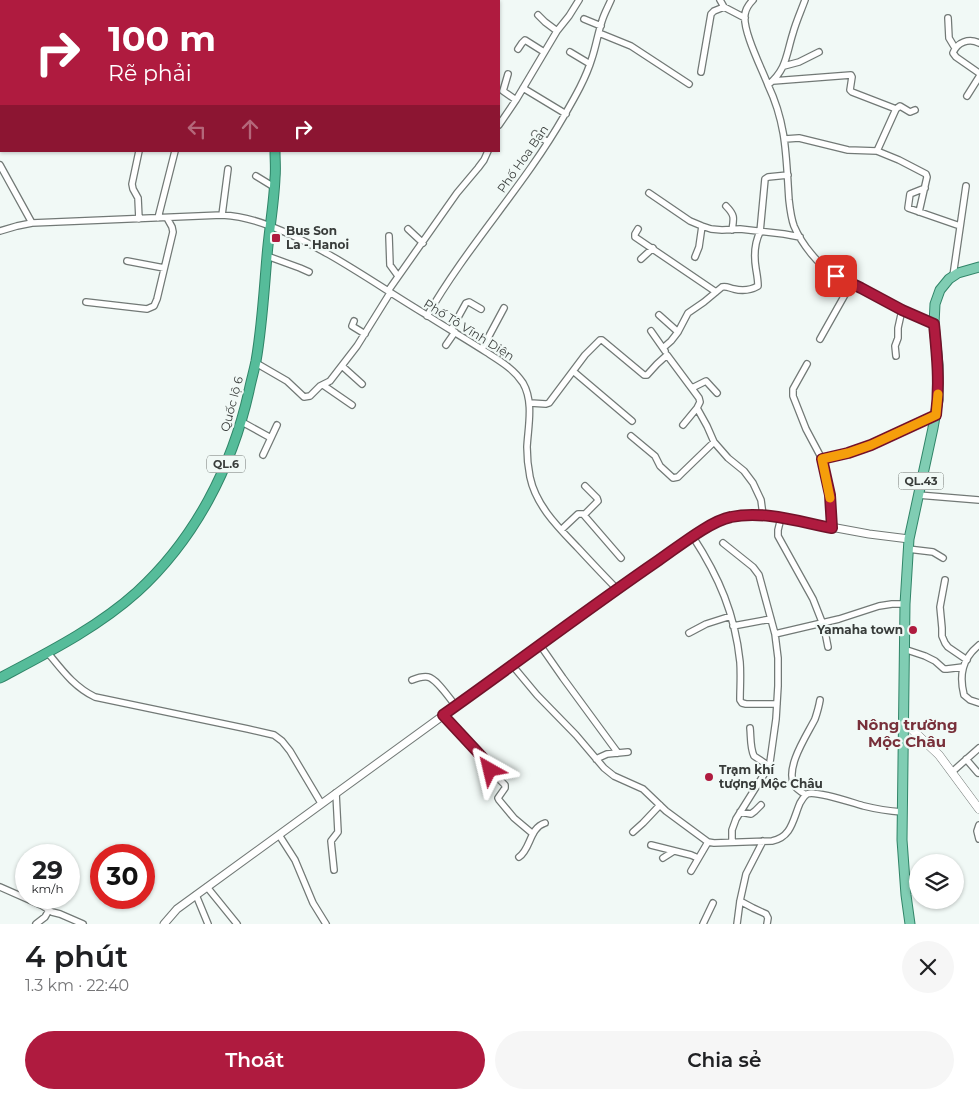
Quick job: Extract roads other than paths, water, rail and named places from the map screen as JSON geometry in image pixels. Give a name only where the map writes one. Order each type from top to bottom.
[{"type":"highway","name":"Quốc lộ 6","points":[[0,678],[48,653],[93,625],[137,592],[182,542],[203,510],[225,468],[242,422],[256,363],[264,302],[269,226],[274,187],[275,152]]},
{"type":"main road","points":[[953,276],[965,270],[979,267]]},
{"type":"main road","name":"QL.43","points":[[910,924],[902,840],[904,649],[908,549],[938,400],[934,324],[935,304],[945,282],[953,276]]},
{"type":"main road","points":[[903,721],[932,747],[979,809]]},
{"type":"street","points":[[500,124],[557,31],[579,0]]},
{"type":"street","name":"Phố Hoa Ban","points":[[427,316],[490,222],[524,178],[566,114],[590,64],[600,26],[611,0]]},
{"type":"street","points":[[720,0],[724,7],[745,18]]},
{"type":"street","points":[[753,0],[746,9],[745,18],[753,48],[771,83],[779,113],[785,139],[792,218],[800,237],[812,253],[836,276],[902,310],[934,324]]},
{"type":"street","points":[[771,83],[784,66],[795,25],[805,0]]},
{"type":"street","points":[[702,72],[711,14],[724,7]]},
{"type":"street","points":[[538,15],[557,31]]},
{"type":"street","points":[[948,18],[949,40],[955,48],[955,56],[979,73]]},
{"type":"street","points":[[584,19],[600,26]]},
{"type":"street","points":[[599,33],[642,52],[689,84]]},
{"type":"street","points":[[518,49],[525,40],[544,52]]},
{"type":"street","points":[[955,48],[968,40],[979,43]]},
{"type":"street","points":[[570,52],[590,64]]},
{"type":"street","points":[[784,66],[799,62],[820,52]]},
{"type":"street","points":[[508,74],[504,91],[516,100]]},
{"type":"street","points":[[771,83],[850,74],[852,77],[850,90],[852,92],[896,110]]},
{"type":"street","points":[[967,96],[979,77]]},
{"type":"street","points":[[523,88],[566,114]]},
{"type":"street","points":[[877,151],[898,106],[910,112],[915,110]]},
{"type":"street","points":[[535,134],[548,142]]},
{"type":"street","points":[[785,139],[799,138],[848,150],[877,151],[926,174],[920,212]]},
{"type":"street","points":[[139,152],[132,184],[138,198],[139,219]]},
{"type":"street","points":[[158,218],[176,152]]},
{"type":"street","points":[[256,363],[287,381],[304,397],[310,396],[318,388],[330,381],[365,334],[398,276],[457,193],[484,160],[488,152]]},
{"type":"street","points":[[0,164],[32,223]]},
{"type":"street","points":[[222,215],[228,169]]},
{"type":"street","points":[[256,176],[274,187]]},
{"type":"street","points":[[663,348],[678,332],[688,313],[724,286],[742,290],[758,286],[755,260],[757,238],[760,232],[765,179],[768,177],[788,176]]},
{"type":"street","points":[[953,276],[966,186]]},
{"type":"street","points":[[925,188],[910,196],[908,208],[960,226]]},
{"type":"street","points":[[649,193],[690,221],[711,229],[740,229],[800,237]]},
{"type":"street","points":[[726,206],[734,215],[732,230]]},
{"type":"street","name":"Phố Tô Vĩnh Diện","points":[[0,231],[32,223],[222,215],[242,217],[269,226],[300,239],[330,256],[512,368],[525,385],[530,403],[527,449],[530,478],[540,502],[561,530],[617,589]]},
{"type":"street","points":[[86,302],[152,308],[156,302],[173,229],[168,218]]},
{"type":"street","points":[[695,257],[699,247],[702,226]]},
{"type":"street","points":[[784,234],[795,227]]},
{"type":"street","points":[[408,229],[422,243]]},
{"type":"street","points":[[638,229],[635,237],[716,292]]},
{"type":"street","points":[[389,236],[390,265],[398,276]]},
{"type":"street","points":[[642,259],[653,248]]},
{"type":"street","points":[[267,256],[309,272]]},
{"type":"street","points":[[127,261],[164,268]]},
{"type":"street","points":[[820,339],[851,284]]},
{"type":"street","points":[[446,345],[466,304],[469,302],[481,309]]},
{"type":"street","points":[[482,349],[504,308]]},
{"type":"street","points":[[896,356],[895,346],[902,310]]},
{"type":"street","points":[[659,316],[678,332]]},
{"type":"street","points":[[354,321],[352,326],[365,334]]},
{"type":"street","points":[[652,331],[667,355],[699,398],[700,402],[697,408],[682,425]]},
{"type":"street","points":[[530,403],[546,404],[549,402],[600,340],[644,375],[647,375],[667,355]]},
{"type":"street","points":[[807,364],[793,389],[793,396],[806,429],[822,459],[830,495],[832,528]]},
{"type":"street","points":[[342,366],[362,384]]},
{"type":"street","points":[[573,371],[632,420]]},
{"type":"street","points":[[692,388],[706,381],[717,393]]},
{"type":"street","points":[[323,385],[352,405]]},
{"type":"street","points":[[697,408],[714,442],[728,458],[744,471],[753,483],[761,500],[763,515]]},
{"type":"street","points":[[822,459],[871,445],[936,415]]},
{"type":"street","points":[[242,422],[271,438]]},
{"type":"street","points":[[263,455],[278,425]]},
{"type":"street","points":[[631,436],[655,456],[660,466],[673,478],[678,477],[714,442]]},
{"type":"street","points":[[584,515],[598,501],[585,486]]},
{"type":"street","points":[[918,495],[979,500]]},
{"type":"street","points":[[561,530],[581,513],[622,558]]},
{"type":"street","points":[[164,924],[176,909],[336,792],[617,589],[720,520],[729,517],[763,515],[832,528],[909,539]]},
{"type":"street","points":[[781,518],[778,536],[806,586],[823,622],[828,647]]},
{"type":"street","points":[[693,537],[708,561],[728,603],[740,664],[740,700],[746,704],[777,704]]},
{"type":"street","points":[[723,543],[753,567],[759,575],[775,634],[779,672],[774,738],[769,766],[733,825],[732,842]]},
{"type":"street","points":[[908,549],[933,552],[943,558]]},
{"type":"street","points":[[945,580],[940,608],[942,636],[948,647],[967,660]]},
{"type":"street","points":[[775,634],[838,619],[879,606],[905,604]]},
{"type":"street","points":[[689,634],[706,624],[731,616]]},
{"type":"street","points":[[733,626],[771,619]]},
{"type":"street","points":[[540,645],[618,753]]},
{"type":"street","points":[[979,645],[976,653],[967,660],[961,675],[964,695],[970,700],[979,703]]},
{"type":"street","points":[[904,649],[932,659],[944,669],[963,667]]},
{"type":"street","points":[[48,653],[74,683],[95,696],[274,735],[290,751],[322,803]]},
{"type":"street","points":[[512,665],[608,772],[643,789],[660,805],[708,842],[763,842],[778,840],[790,829],[802,800],[809,793],[869,807],[902,812]]},
{"type":"street","points":[[412,680],[423,677],[431,678],[456,706]]},
{"type":"street","points":[[806,795],[794,786],[792,778],[793,765],[814,719],[820,700]]},
{"type":"street","points":[[443,715],[483,758],[485,765],[504,784],[505,788],[498,798],[500,802],[518,822],[533,834]]},
{"type":"street","points":[[750,728],[751,747],[754,756],[769,766]]},
{"type":"street","points":[[952,772],[979,748]]},
{"type":"street","points":[[596,759],[607,754],[628,752]]},
{"type":"street","points":[[966,759],[978,773]]},
{"type":"street","points":[[334,870],[331,845],[332,839],[338,832],[336,792]]},
{"type":"street","points":[[633,832],[660,805]]},
{"type":"street","points":[[740,812],[751,814],[760,805]]},
{"type":"street","points":[[519,857],[523,854],[539,826],[545,823]]},
{"type":"street","points":[[979,826],[977,831],[979,839]]},
{"type":"street","points":[[279,834],[295,860],[308,892],[326,924]]},
{"type":"street","points":[[691,871],[708,842]]},
{"type":"street","points":[[737,924],[746,874],[763,842]]},
{"type":"street","points":[[651,845],[698,858]]},
{"type":"street","points":[[663,858],[674,851]]},
{"type":"street","points":[[0,887],[83,924]]},
{"type":"street","points":[[208,887],[238,924]]},
{"type":"street","points":[[196,895],[208,924]]},
{"type":"street","points":[[740,901],[766,914],[768,918],[767,924]]},
{"type":"street","points":[[703,924],[713,904]]},
{"type":"street","points":[[36,924],[45,917],[49,910]]},
{"type":"street","points":[[66,924],[70,918]]},
{"type":"place","name":"Bus Son La - Hanoi","points":[[276,238]]},
{"type":"place","name":"Yamaha town","points":[[913,630]]},
{"type":"place","name":"Trạm khí tượng Mộc Châu","points":[[709,777]]},
{"type":"district","name":"Nông trường Mộc Châu","points":[[907,734]]}]
